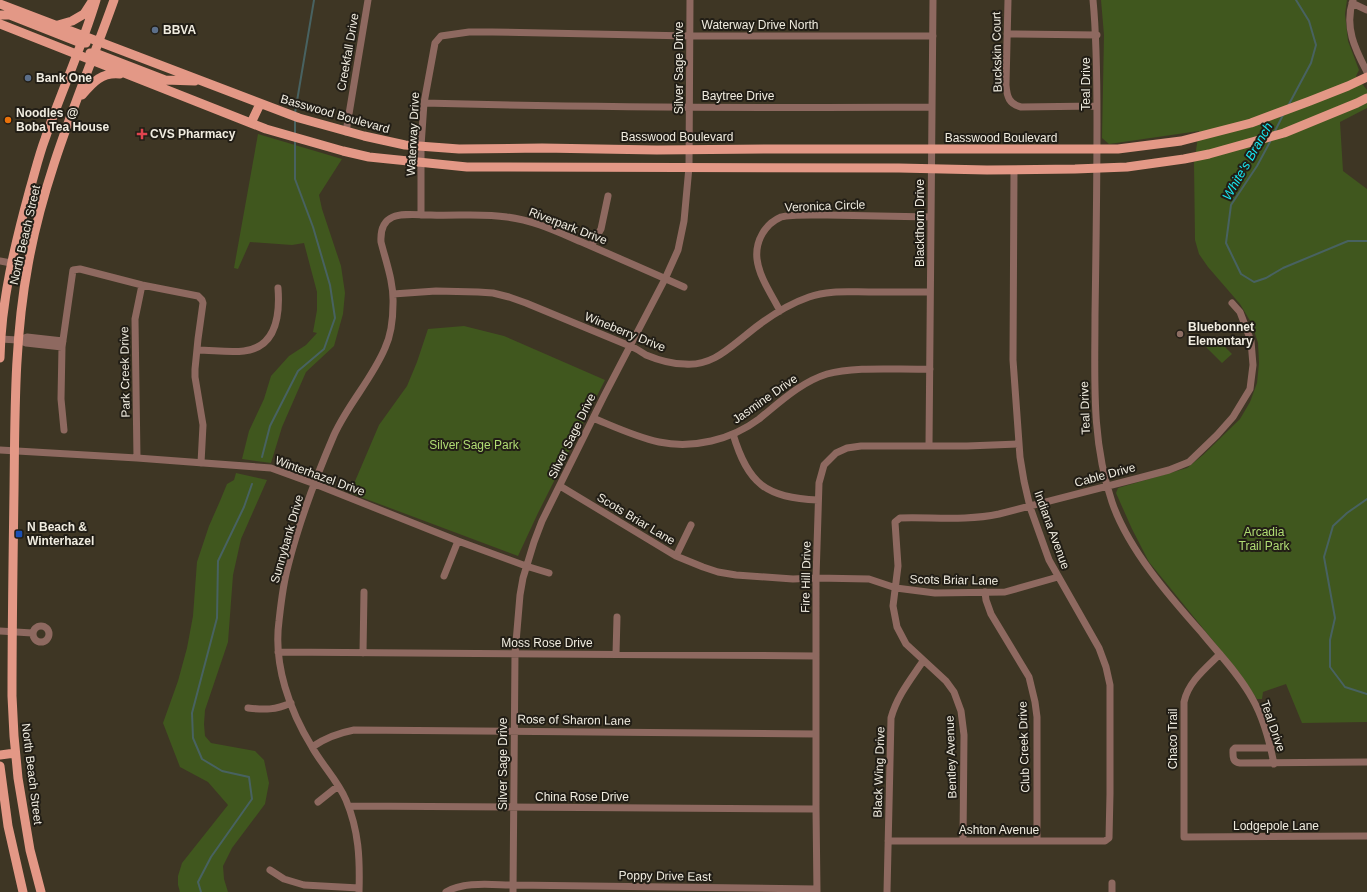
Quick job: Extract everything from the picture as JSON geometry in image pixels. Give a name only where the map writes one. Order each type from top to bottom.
[{"type":"main road","points":[[58,26],[72,21],[84,14],[93,0]]},
{"type":"main road","name":"North Beach Street","points":[[0,358],[0,339],[11,263],[24,210],[44,141],[83,40],[96,0]]},
{"type":"main road","name":"North Beach Street","points":[[41,892],[30,850],[15,753],[12,696],[14,452],[18,340],[28,264],[40,212],[77,101],[114,0]]},
{"type":"main road","name":"Basswood Boulevard","points":[[0,4],[58,26],[83,40],[99,42],[305,120],[346,132],[405,145],[459,149],[1097,150],[1138,147],[1181,141],[1250,123],[1310,102],[1367,77]]},
{"type":"main road","points":[[0,15],[10,15],[83,40]]},
{"type":"main road","points":[[0,24],[77,54],[94,56],[165,80],[202,82]]},
{"type":"main road","points":[[94,56],[129,75],[251,123],[303,140],[369,157],[421,164],[466,167],[1014,170],[1127,167],[1154,164],[1209,154],[1247,144],[1302,126],[1367,98]]},
{"type":"main road","points":[[77,101],[93,82],[100,77],[114,73],[129,75]]},
{"type":"main road","points":[[251,123],[260,104]]},
{"type":"main road","points":[[24,210],[40,212]]},
{"type":"main road","points":[[0,755],[15,753]]},
{"type":"main road","points":[[17,765],[0,766],[8,826],[23,892]]},
{"type":"street","name":"Creekfall Drive","points":[[346,132],[368,0]]},
{"type":"street","name":"Silver Sage Drive","points":[[513,888],[515,654],[520,595],[526,566],[542,521],[678,250],[684,221],[689,168],[690,0]]},
{"type":"street","name":"Blackthorn Drive","points":[[929,445],[933,0]]},
{"type":"street","name":"Buckskin Court","points":[[1008,0],[1006,85],[1007,94],[1011,102],[1014,105],[1021,107],[1097,106]]},
{"type":"street","name":"Teal Drive","points":[[1093,0],[1096,35],[1097,106],[1095,413],[1100,460],[1112,504],[1124,529],[1141,557],[1174,602],[1220,654],[1242,682],[1256,706],[1271,748],[1274,764]]},
{"type":"street","points":[[1367,10],[1353,1],[1349,16],[1352,42],[1358,57],[1367,72]]},
{"type":"street","name":"Waterway Drive North","points":[[444,35],[469,32],[492,32],[690,36],[933,36]]},
{"type":"street","points":[[1007,34],[1096,35]]},
{"type":"street","name":"Waterway Drive","points":[[421,215],[421,146],[424,103],[436,43],[438,39],[444,35]]},
{"type":"street","name":"Baytree Drive","points":[[424,103],[553,106],[932,107]]},
{"type":"street","name":"Indiana Avenue","points":[[1014,170],[1013,360],[1024,481],[1030,507],[1049,560],[1098,648],[1106,667],[1110,685],[1109,838]]},
{"type":"street","points":[[592,246],[601,229],[608,196]]},
{"type":"street","name":"Riverpark Drive","points":[[387,220],[390,217],[399,214],[481,214],[528,221],[592,246],[684,287]]},
{"type":"street","name":"Veronica Circle","points":[[780,311],[762,278],[756,257],[761,234],[774,221],[784,216],[813,215],[931,217]]},
{"type":"street","name":"Sunnybank Drive","points":[[359,890],[360,856],[356,828],[345,798],[312,747],[291,704],[284,685],[278,652],[278,624],[287,572],[307,505],[315,484],[335,434],[351,403],[385,348],[389,337],[394,303],[393,288],[381,242],[383,228],[387,220]]},
{"type":"street","points":[[0,261],[11,263]]},
{"type":"street","points":[[64,430],[61,399],[62,344],[73,270],[80,269],[142,285],[200,297],[203,303],[195,377],[203,425],[201,463]]},
{"type":"street","name":"Park Creek Drive","points":[[137,458],[135,319],[142,285]]},
{"type":"street","points":[[197,350],[243,351],[260,345],[272,332],[277,322],[279,300],[278,288]]},
{"type":"street","name":"Wineberry Drive","points":[[393,294],[436,291],[493,293],[526,303],[656,358],[674,363],[694,364],[717,357],[729,350],[746,335],[780,311],[810,296],[840,292],[930,292]]},
{"type":"street","name":"Cable Drive","points":[[897,576],[898,550],[895,522],[900,518],[957,519],[988,516],[1030,507],[1169,470],[1189,462],[1233,417],[1250,389],[1253,365],[1251,341],[1240,312],[1232,303]]},
{"type":"street","points":[[0,339],[18,340],[27,337],[62,344]]},
{"type":"street","name":"Jasmine Drive","points":[[593,418],[631,433],[660,442],[677,444],[719,440],[753,423],[802,386],[827,374],[844,371],[930,369]]},
{"type":"street","points":[[733,434],[739,454],[744,464],[758,482],[767,489],[788,497],[818,500]]},
{"type":"street","name":"Fire Hill Drive","points":[[817,891],[816,578],[819,483],[824,465],[836,452],[847,448],[861,446],[985,446],[1020,444]]},
{"type":"street","name":"Winterhazel Drive","points":[[0,450],[271,468],[458,541],[549,573]]},
{"type":"street","name":"Scots Briar Lane","points":[[560,486],[676,556],[718,572],[736,575],[793,579],[869,579],[896,588],[935,593],[1011,592],[1058,577]]},
{"type":"street","points":[[676,556],[691,525]]},
{"type":"street","points":[[444,576],[458,541]]},
{"type":"street","name":"Bentley Avenue","points":[[897,576],[893,606],[897,627],[906,644],[946,681],[954,692],[961,711],[964,735],[963,842]]},
{"type":"street","points":[[363,652],[364,592]]},
{"type":"street","name":"Club Creek Drive","points":[[985,592],[991,614],[1029,676],[1035,702],[1037,725],[1036,842]]},
{"type":"street","points":[[616,654],[617,617]]},
{"type":"street","points":[[0,631],[32,633]]},
{"type":"street","name":"Moss Rose Drive","points":[[278,652],[816,656]]},
{"type":"street","name":"Chaco Trail","points":[[1184,838],[1184,702],[1194,682],[1220,654]]},
{"type":"street","name":"Black Wing Drive","points":[[887,892],[891,718],[900,694],[923,661]]},
{"type":"street","points":[[248,708],[266,710],[280,708],[291,704]]},
{"type":"street","name":"Rose of Sharon Lane","points":[[312,747],[324,739],[341,732],[354,730],[816,734]]},
{"type":"street","points":[[1271,748],[1235,748],[1233,750],[1234,760],[1240,763],[1274,764],[1367,762]]},
{"type":"street","points":[[318,802],[338,786]]},
{"type":"street","name":"China Rose Drive","points":[[349,806],[816,809]]},
{"type":"street","name":"Lodgepole Lane","points":[[1184,838],[1367,836]]},
{"type":"street","name":"Ashton Avenue","points":[[888,842],[1105,841],[1109,838]]},
{"type":"street","points":[[270,870],[284,879],[304,886],[359,890]]},
{"type":"street","points":[[1112,883],[1112,892]]},
{"type":"street","name":"Poppy Drive East","points":[[446,892],[463,885],[513,888],[817,891]]},
{"type":"green space","name":"Arcadia Trail Park","points":[[1101,0],[1347,0],[1345,14],[1348,41],[1359,70],[1356,76],[1367,90],[1367,108],[1340,122],[1343,171],[1367,189],[1367,722],[1302,723],[1286,684],[1263,692],[1262,699],[1257,699],[1241,675],[1149,562],[1116,493],[1118,488],[1187,468],[1203,455],[1240,419],[1250,402],[1257,383],[1259,363],[1258,343],[1252,324],[1240,304],[1208,267],[1199,254],[1195,240],[1194,163],[1199,131],[1109,144],[1102,138],[1104,35]]},
{"type":"green space","points":[[258,134],[342,159],[319,195],[322,209],[341,266],[345,293],[343,314],[334,346],[306,372],[282,427],[271,463],[242,459],[249,431],[264,399],[271,376],[289,356],[306,345],[317,333],[313,332],[317,310],[317,292],[304,243],[292,245],[250,242],[238,269],[234,268]]},
{"type":"green space","name":"Silver Sage Park","points":[[464,326],[504,336],[605,380],[518,556],[350,493],[379,425],[407,386],[428,329]]},
{"type":"green space","points":[[1214,336],[1232,354],[1222,363],[1205,346]]},
{"type":"green space","points":[[236,473],[267,480],[241,539],[233,575],[228,642],[205,710],[205,736],[211,743],[255,751],[264,760],[269,783],[265,804],[232,848],[223,866],[224,879],[228,892],[180,892],[178,876],[182,863],[228,805],[208,782],[180,767],[163,723],[178,681],[187,648],[193,616],[197,562],[209,526],[227,484],[234,480]]},
{"type":"waterway","points":[[295,113],[314,0]]},
{"type":"waterway","name":"White's Branch","points":[[1288,106],[1311,63],[1316,45],[1309,21],[1296,0]]},
{"type":"waterway","name":"White's Branch","points":[[1274,133],[1284,113]]},
{"type":"waterway","points":[[295,120],[295,135]]},
{"type":"waterway","points":[[262,457],[270,426],[298,371],[324,349],[335,318],[330,285],[313,227],[295,179],[295,140]]},
{"type":"waterway","name":"White's Branch","points":[[1271,140],[1257,166],[1231,205],[1226,243],[1241,274],[1254,282],[1266,278],[1283,268],[1348,241],[1367,241]]},
{"type":"waterway","points":[[201,892],[198,882],[211,857],[252,799],[249,777],[222,771],[202,759],[193,738],[192,713],[217,618],[218,561],[244,507],[252,484]]},
{"type":"waterway","name":"White's Branch","points":[[1367,499],[1347,513],[1333,526],[1324,557],[1335,618],[1330,640],[1330,667],[1345,687],[1367,694]]},
{"type":"place","name":"BBVA","points":[[155,30]]},
{"type":"place","name":"Bank One","points":[[28,78]]},
{"type":"place","name":"Noodles @ Boba Tea House","points":[[8,120]]},
{"type":"place","name":"CVS Pharmacy","points":[[142,134]]},
{"type":"place","name":"Bluebonnet Elementary","points":[[1180,334]]},
{"type":"place","name":"N Beach & Winterhazel","points":[[19,534]]}]
